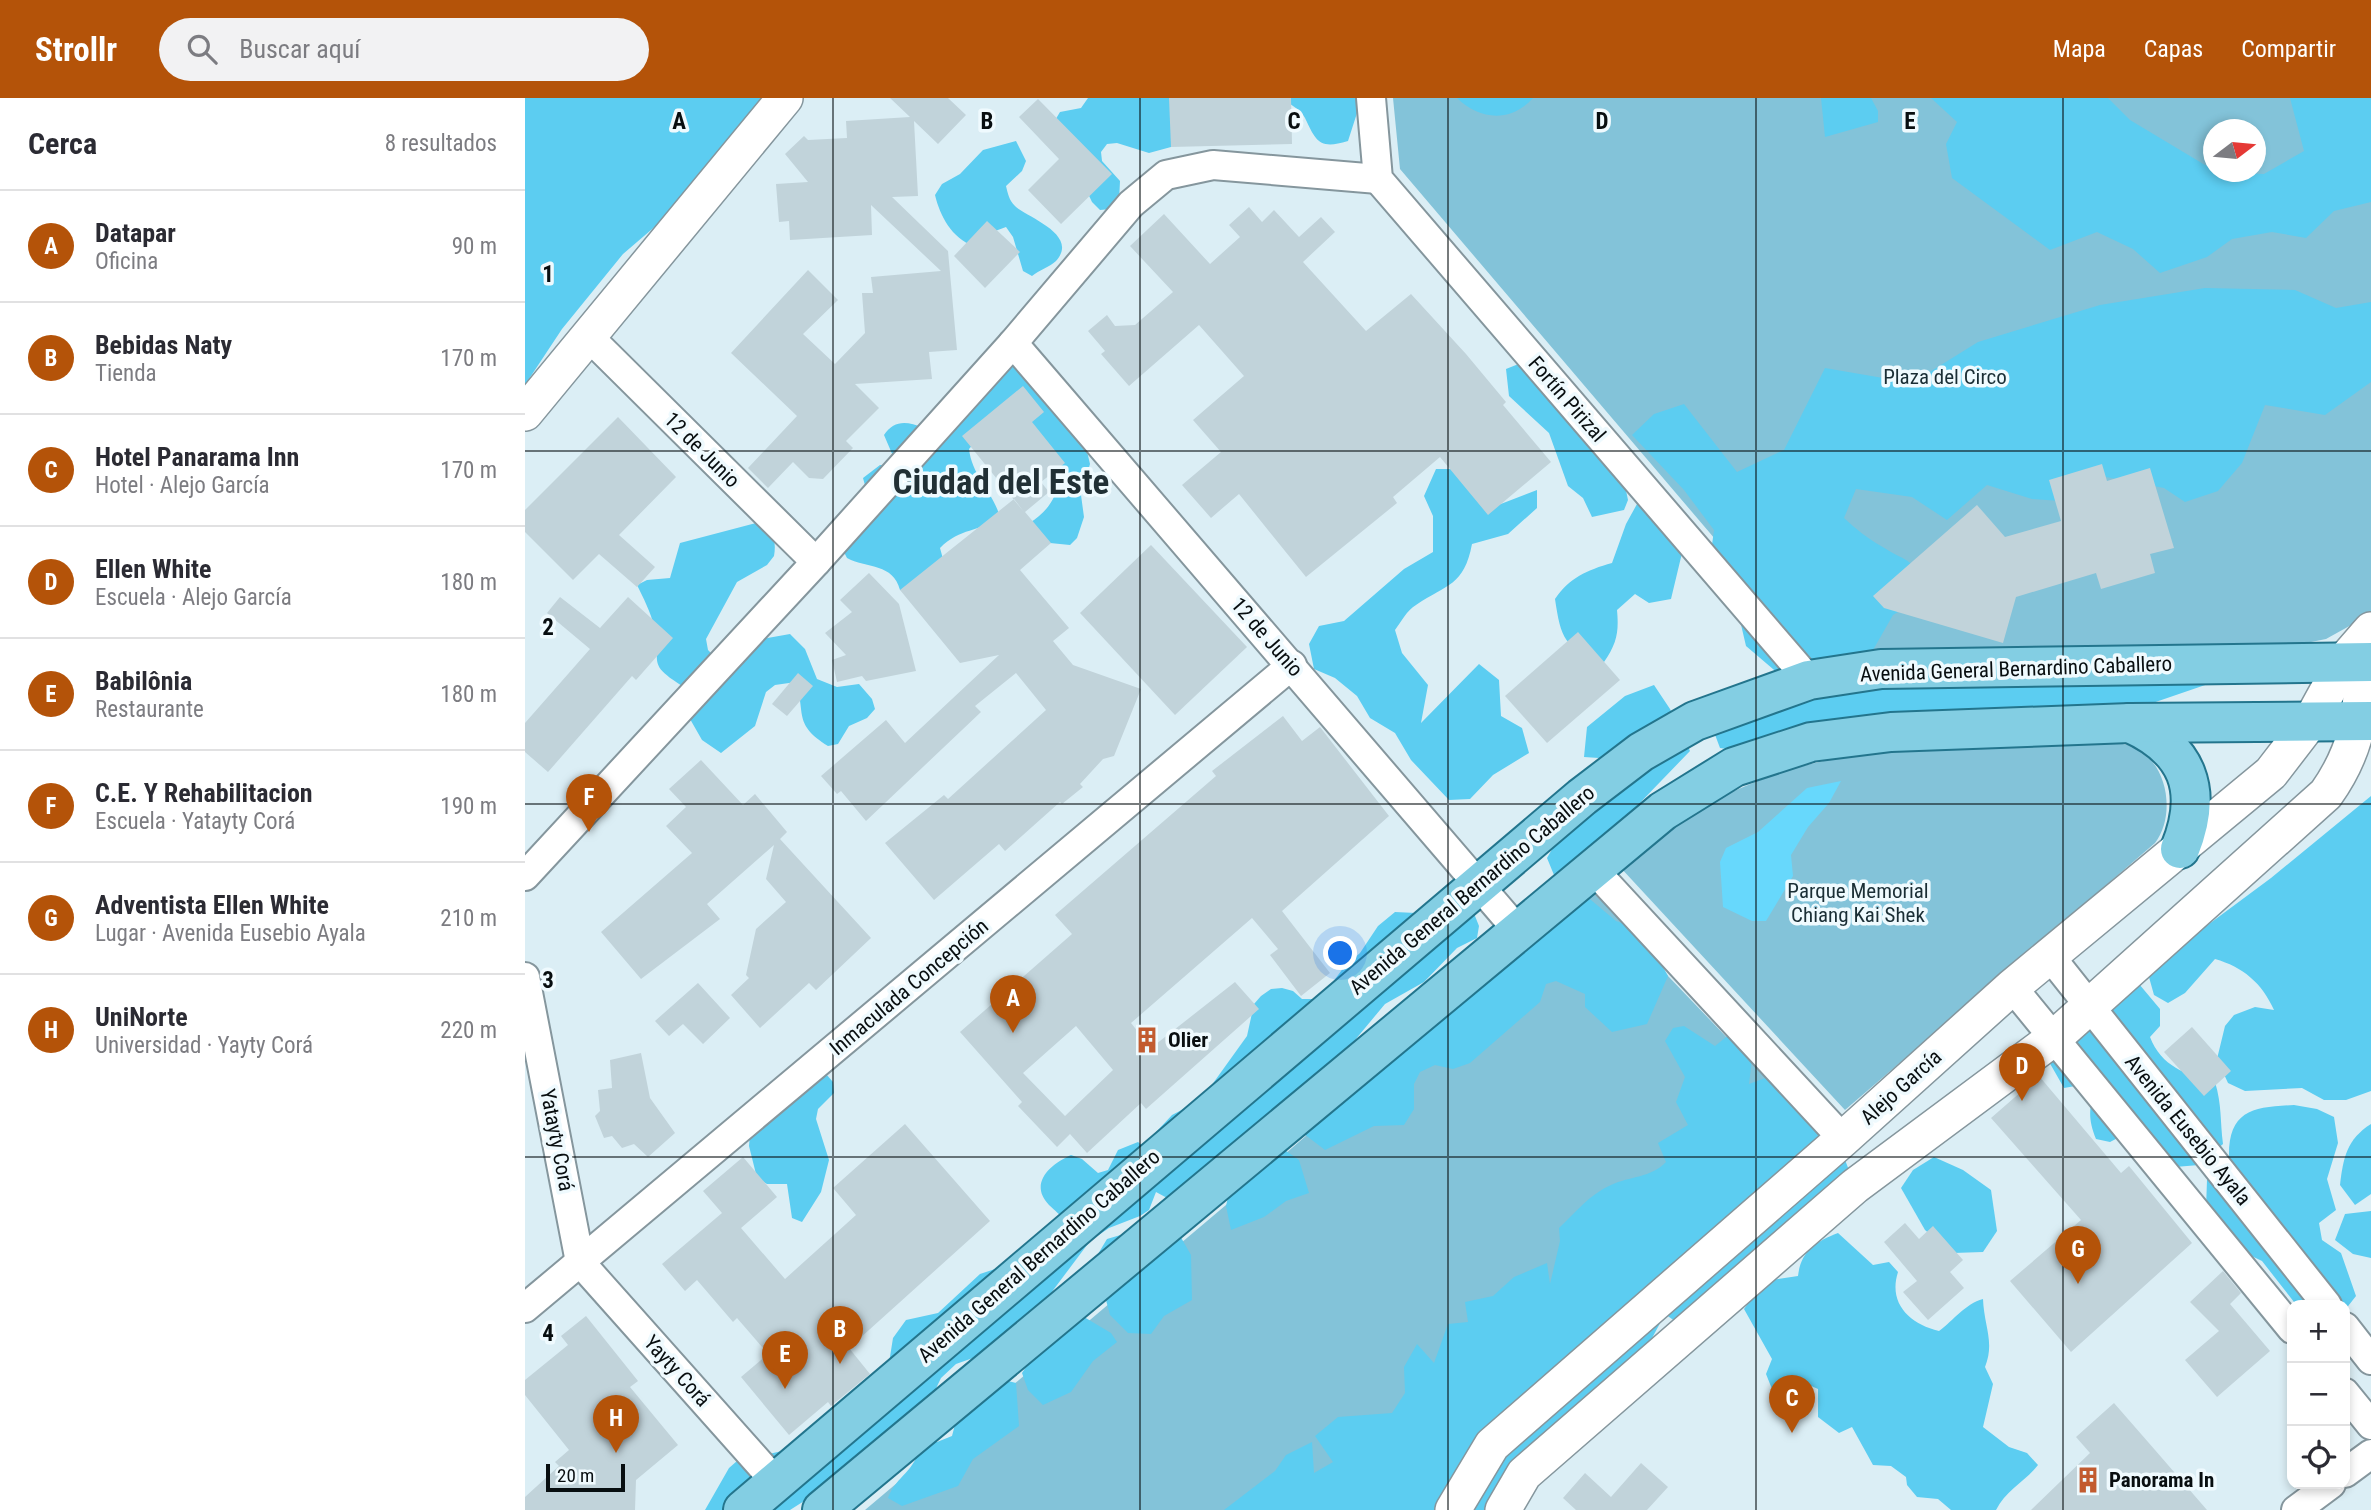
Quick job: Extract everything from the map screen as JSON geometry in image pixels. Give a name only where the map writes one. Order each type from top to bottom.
[{"type":"main road","name":"Avenida General Bernardino Caballero","points":[[743,1510],[1582,797],[1641,752],[1695,721],[1809,680],[1881,669],[2363,650]]},
{"type":"main road","points":[[822,1510],[1042,1325],[1520,933],[1663,811],[1734,767],[1811,742],[1891,732],[2130,723],[2366,721]]},
{"type":"main road","points":[[2130,723],[2154,733],[2173,751],[2187,774],[2192,799],[2190,825],[2180,849]]},
{"type":"street","points":[[525,413],[785,98]]},
{"type":"street","points":[[525,876],[816,562],[1013,343],[1132,204],[1165,175],[1213,165],[1378,179],[1371,98]]},
{"type":"street","name":"Fortín Pirizal","points":[[1378,179],[1809,680]]},
{"type":"street","name":"12 de Junio","points":[[589,337],[816,562]]},
{"type":"street","name":"12 de Junio","points":[[1013,343],[1520,933]]},
{"type":"street","points":[[1503,1510],[1524,1474],[1835,1204],[2054,1038],[2326,794],[2341,772],[2366,721],[2363,650]]},
{"type":"street","name":"Alejo García","points":[[1453,1510],[1492,1445],[1843,1139],[2012,986],[2271,774],[2363,650]]},
{"type":"street","name":"Inmaculada Concepción","points":[[525,1308],[1291,665]]},
{"type":"street","points":[[1593,869],[1843,1139]]},
{"type":"street","name":"Avenida Eusebio Ayala","points":[[2049,956],[2323,1300]]},
{"type":"street","name":"Yatayty Corá","points":[[525,977],[580,1262]]},
{"type":"street","points":[[2012,986],[2287,1323]]},
{"type":"street","name":"Yayty Corá","points":[[580,1262],[775,1481]]},
{"type":"street","points":[[2350,1333],[2371,1360]]},
{"type":"street","points":[[2350,1399],[2371,1425]]},
{"type":"street","points":[[2350,1470],[2371,1454]]},
{"type":"street","points":[[2296,1510],[2324,1489]]},
{"type":"green space","points":[[525,98],[783,98],[658,224],[623,254],[562,329],[525,385]]},
{"type":"green space","points":[[1088,98],[1174,98],[1174,137],[1171,147],[1149,153],[1117,143],[1107,144],[1101,152],[1102,161],[1120,181],[1119,201],[1110,209],[1100,210],[1092,202],[1054,122],[1060,112],[1081,108]]},
{"type":"green space","points":[[1284,98],[1358,98],[1358,110],[1348,141],[1338,144],[1320,142],[1303,115]]},
{"type":"green space","name":"Plaza del Circo","points":[[1393,98],[2371,98],[2371,614],[2326,639],[2301,644],[1818,660],[1400,169]]},
{"type":"green space","points":[[1457,98],[1533,98],[1515,112],[1495,116],[1475,111]]},
{"type":"green space","points":[[1821,98],[1871,98],[1878,111],[1878,122],[1825,137]]},
{"type":"green space","points":[[1931,98],[2108,98],[2130,120],[2203,164],[2203,182],[2266,182],[2266,173],[2304,151],[2290,98],[2371,98],[2371,202],[2334,211],[2306,238],[2272,232],[2232,239],[2207,257],[2160,273],[2133,249],[2097,232],[2050,250],[1952,178],[1946,144],[1957,122]]},
{"type":"green space","points":[[1016,141],[1026,161],[1022,171],[1006,186],[1010,199],[1015,206],[1056,235],[1062,251],[1056,261],[1032,276],[1023,271],[1013,237],[1006,227],[987,234],[973,246],[953,232],[940,211],[935,195],[942,184],[960,174],[983,150]]},
{"type":"green space","points":[[2205,288],[2295,290],[2336,308],[2371,302],[2371,382],[2325,415],[2265,405],[2242,463],[2218,491],[2185,502],[2164,488],[2106,477],[2061,501],[2032,499],[1987,485],[1947,520],[1912,497],[1856,489],[1844,518],[1871,540],[1907,560],[1917,576],[1917,600],[1893,615],[1869,657],[1780,675],[1746,646],[1739,616],[1709,567],[1714,530],[1684,490],[1632,435],[1654,414],[1684,404],[1737,472],[1784,450],[1825,368],[1912,383],[1978,342],[2100,305]]},
{"type":"green space","points":[[1544,354],[1616,442],[1628,500],[1624,510],[1592,517],[1583,498],[1568,486],[1549,433],[1509,396],[1506,369]]},
{"type":"green space","points":[[1013,362],[1085,443],[1090,464],[1081,495],[1084,517],[1077,538],[1070,545],[1040,542],[1029,523],[1043,513],[1053,499],[1058,483],[1057,466],[976,441],[969,449],[971,459],[1000,517],[962,533],[940,548],[946,570],[911,592],[900,590],[897,581],[886,571],[847,558],[842,548],[872,511],[863,478],[880,465],[891,466],[893,456],[884,435],[888,430],[901,423],[923,428]]},
{"type":"green space","points":[[1436,469],[1465,469],[1493,507],[1537,490],[1537,508],[1508,534],[1472,544],[1469,558],[1459,576],[1445,588],[1413,607],[1395,630],[1402,653],[1428,685],[1421,723],[1479,664],[1499,680],[1501,716],[1522,728],[1529,753],[1493,775],[1470,799],[1449,800],[1411,760],[1395,733],[1370,718],[1357,696],[1335,678],[1314,669],[1309,644],[1319,626],[1344,621],[1404,569],[1433,552],[1433,516],[1424,496]]},
{"type":"green space","points":[[1637,504],[1674,508],[1688,528],[1671,599],[1649,603],[1635,594],[1617,610],[1616,637],[1604,662],[1580,652],[1567,640],[1560,624],[1555,599],[1579,576],[1612,563],[1626,524]]},
{"type":"green space","points":[[756,523],[770,531],[775,544],[774,556],[767,565],[737,582],[706,639],[708,650],[715,657],[756,640],[790,634],[805,649],[817,679],[837,687],[859,684],[872,699],[875,709],[867,718],[849,726],[838,744],[828,746],[805,725],[796,682],[775,685],[766,692],[755,726],[721,753],[702,740],[686,712],[687,689],[665,673],[657,662],[654,626],[637,585],[647,580],[670,578],[680,543]]},
{"type":"green space","points":[[2157,677],[2211,683],[2141,707],[1874,715],[1816,727],[1740,751],[1720,748],[1714,732],[1742,710],[1844,689]]},
{"type":"green space","points":[[1654,685],[1670,709],[1690,751],[1606,838],[1554,875],[1547,858],[1566,825],[1601,798],[1599,758],[1584,757],[1587,727],[1625,696]]},
{"type":"green space","name":"Parque Memorial Chiang Kai Shek","points":[[2108,742],[2139,750],[2157,768],[2163,780],[2167,807],[2161,832],[2155,843],[1845,1110],[1620,867],[1688,816],[1738,789],[1788,770],[1892,750]]},
{"type":"green space","points":[[2371,796],[2371,1091],[2346,1100],[2324,1100],[2302,1088],[2245,1091],[2228,1083],[2217,1059],[2225,1026],[2234,1015],[2255,1007],[2274,1010],[2264,992],[2243,972],[2215,959],[2185,993],[2168,1003],[2154,995],[2147,970],[2271,878]]},
{"type":"green space","points":[[1597,884],[1668,976],[1825,1140],[1429,1510],[865,1510],[1226,1205]]},
{"type":"green space","points":[[1585,895],[1616,921],[1654,935],[1658,958],[1668,976],[1647,1024],[1612,1032],[1585,1007],[1585,994],[1556,981],[1546,984],[1540,1002],[1470,1063],[1453,1069],[1435,1065],[1420,1072],[1414,1084],[1414,1109],[1404,1125],[1374,1126],[1325,1150],[1295,1127]]},
{"type":"green space","points":[[1471,906],[1479,926],[1477,938],[1457,948],[1424,982],[1385,1004],[1340,1058],[1169,1199],[1156,1192],[1149,1210],[1109,1228],[1090,1241],[1051,1293],[987,1353],[956,1364],[941,1378],[928,1405],[812,1496],[790,1510],[705,1510],[729,1468],[737,1461],[791,1449],[889,1363],[893,1338],[906,1320],[938,1313],[980,1274],[1013,1263],[1065,1221],[1043,1197],[1041,1189],[1045,1175],[1056,1164],[1071,1155],[1082,1159],[1098,1173],[1108,1170],[1118,1150],[1138,1142],[1143,1146],[1172,1115],[1201,1100],[1247,1036],[1254,1004],[1261,996],[1271,989],[1282,988],[1293,991],[1302,999],[1313,999],[1330,986],[1344,967],[1360,953],[1378,926],[1395,912],[1416,913]]},
{"type":"green space","points":[[2134,978],[2160,1009],[2160,1026],[2150,1037],[2161,1055],[2176,1068],[2215,1082],[2223,1144],[2199,1165],[2163,1168],[2135,1129],[2110,1142],[2096,1139],[2090,1111],[2098,1082],[2064,1088],[2044,1053]]},
{"type":"green space","points":[[1684,1026],[1715,1046],[1730,1034],[1753,1051],[1749,1084],[1768,1077],[1842,1152],[1855,1186],[1683,1327],[1665,1314],[1644,1353],[1502,1510],[1224,1510],[1275,1471],[1286,1455],[1312,1442],[1314,1473],[1333,1462],[1315,1436],[1338,1417],[1392,1413],[1405,1393],[1404,1367],[1417,1344],[1434,1363],[1448,1324],[1468,1322],[1465,1302],[1493,1296],[1514,1277],[1547,1263],[1550,1284],[1560,1241],[1559,1228],[1596,1193],[1618,1182],[1654,1171],[1666,1162],[1658,1143],[1688,1125],[1676,1102],[1685,1077],[1665,1041],[1673,1028]]},
{"type":"green space","points":[[826,1074],[833,1082],[834,1093],[818,1109],[816,1119],[829,1160],[821,1192],[802,1222],[792,1218],[787,1184],[767,1184],[757,1178],[749,1146],[750,1134]]},
{"type":"green space","points":[[2294,1105],[2317,1109],[2334,1117],[2338,1143],[2327,1179],[2336,1210],[2319,1223],[2322,1240],[2341,1253],[2356,1296],[2350,1304],[2350,1300],[2292,1300],[2262,1261],[2241,1251],[2206,1209],[2207,1180],[2229,1158],[2230,1142],[2238,1121],[2246,1114],[2266,1107]]},
{"type":"green space","points":[[2371,1124],[2371,1194],[2355,1205],[2340,1185],[2343,1166],[2351,1143]]},
{"type":"green space","points":[[1269,1139],[1299,1160],[1309,1193],[1286,1201],[1264,1217],[1231,1230],[1226,1206],[1238,1153]]},
{"type":"green space","points":[[1934,1157],[1963,1170],[1991,1190],[1997,1231],[1983,1252],[1953,1253],[1925,1230],[1901,1188],[1913,1170]]},
{"type":"green space","points":[[2371,1211],[2371,1258],[2353,1254],[2335,1240],[2345,1214]]},
{"type":"green space","points":[[1171,1220],[1191,1255],[1192,1300],[1164,1316],[1151,1334],[1128,1333],[1110,1315],[1095,1259],[1107,1239]]},
{"type":"green space","points":[[1838,1233],[1873,1265],[1889,1262],[1898,1272],[1896,1293],[1903,1310],[1928,1328],[1939,1331],[1965,1308],[1983,1299],[1989,1342],[1985,1367],[1993,1384],[1983,1427],[2009,1447],[2027,1453],[2038,1465],[2005,1497],[1996,1510],[1951,1510],[1938,1499],[1917,1497],[1907,1485],[1906,1477],[1891,1466],[1873,1465],[1852,1427],[1839,1433],[1818,1417],[1818,1389],[1800,1381],[1781,1389],[1772,1389],[1766,1374],[1772,1359],[1744,1309],[1764,1281],[1798,1276],[1802,1260],[1811,1248]]},
{"type":"green space","points":[[1079,1314],[1111,1333],[1117,1342],[1093,1361],[1071,1392],[1043,1405],[1028,1390],[1022,1373],[1034,1355],[1046,1350],[1042,1325]]},
{"type":"green space","points":[[969,1371],[1016,1383],[1019,1426],[973,1459],[958,1486],[902,1506],[888,1498],[915,1461],[921,1442],[937,1442],[952,1436]]},
{"type":"shaded area","points":[[1841,781],[1829,803],[1808,827],[1791,855],[1793,876],[1766,921],[1752,921],[1723,907],[1720,862],[1726,848],[1758,832],[1807,788]]},
{"type":"building","points":[[890,98],[948,98],[966,115],[938,144],[914,121],[918,196],[892,197],[948,251],[957,350],[929,352],[932,379],[855,384],[879,408],[846,441],[853,448],[823,479],[809,478],[793,462],[768,488],[748,468],[797,416],[731,353],[808,270],[838,300],[803,334],[835,364],[865,333],[862,293],[873,293],[871,277],[941,271],[871,205],[872,235],[790,240],[789,221],[779,222],[776,184],[808,182],[785,154],[804,136],[808,140],[847,138],[846,121],[910,117]]},
{"type":"building","points":[[1169,98],[1291,98],[1292,144],[1171,147]]},
{"type":"building","points":[[1038,99],[1112,174],[1061,224],[1028,190],[1059,159],[1019,117]]},
{"type":"building","points":[[1249,207],[1262,222],[1274,210],[1299,237],[1321,217],[1335,232],[1303,262],[1366,331],[1411,294],[1506,402],[1503,405],[1551,462],[1488,515],[1440,457],[1393,497],[1397,503],[1306,577],[1239,494],[1211,518],[1182,485],[1221,452],[1193,420],[1244,376],[1199,325],[1129,386],[1101,354],[1105,351],[1088,331],[1107,315],[1115,326],[1135,325],[1173,292],[1130,246],[1164,214],[1210,264],[1240,237],[1229,225]]},
{"type":"building","points":[[987,221],[1020,252],[985,288],[954,256]]},
{"type":"building","points":[[1023,386],[1044,412],[1032,422],[1065,463],[1041,482],[1049,492],[1025,512],[1051,543],[1020,570],[1069,628],[1053,641],[1073,665],[1141,689],[1114,756],[1103,759],[1080,784],[1083,787],[1062,804],[1060,802],[1005,851],[999,844],[934,900],[885,843],[944,795],[948,799],[1046,710],[1016,673],[975,706],[981,712],[866,821],[841,791],[837,794],[821,776],[886,720],[905,743],[999,655],[960,663],[900,590],[1014,499],[962,436]]},
{"type":"building","points":[[618,417],[676,477],[619,535],[655,567],[637,587],[599,554],[573,580],[525,532],[525,510]]},
{"type":"building","points":[[2102,464],[2107,481],[2150,468],[2174,548],[2150,554],[2155,573],[2101,589],[2096,573],[2016,597],[2003,643],[1884,608],[1873,596],[1977,505],[2005,537],[2061,521],[2049,480]]},
{"type":"building","points":[[1151,545],[1247,647],[1175,715],[1080,613]]},
{"type":"building","points":[[869,573],[899,604],[916,671],[866,681],[862,676],[837,682],[832,660],[846,655],[825,633],[852,612],[840,600]]},
{"type":"building","points":[[560,597],[600,628],[628,597],[673,638],[636,680],[632,676],[548,772],[525,752],[525,723],[590,649],[547,613]]},
{"type":"building","points":[[1578,632],[1620,680],[1547,743],[1505,696]]},
{"type":"building","points":[[798,673],[813,686],[787,716],[772,704]]},
{"type":"building","points":[[1283,716],[1302,741],[1320,727],[1389,816],[1282,911],[1330,973],[1301,996],[1270,955],[1278,949],[1252,918],[1131,1023],[1151,1048],[1235,982],[1259,1009],[1146,1109],[1141,1103],[1087,1153],[1070,1134],[1057,1147],[1018,1106],[1022,1102],[960,1032],[1072,934],[1055,915],[1216,776],[1212,771]],"holes":[[[1076,1026],[1113,1070],[1065,1116],[1023,1073]]]},
{"type":"building","points":[[701,760],[743,805],[755,794],[787,832],[780,839],[871,938],[816,990],[809,983],[760,1028],[731,995],[749,978],[746,975],[756,929],[786,902],[766,879],[774,845],[707,904],[720,919],[641,979],[601,932],[692,853],[666,826],[686,807],[669,789]]},
{"type":"building","points":[[698,983],[730,1018],[703,1044],[683,1024],[669,1036],[655,1021]]},
{"type":"building","points":[[2192,1027],[2231,1071],[2204,1096],[2164,1052]]},
{"type":"building","points":[[641,1053],[650,1098],[675,1133],[648,1157],[634,1144],[622,1148],[612,1136],[604,1138],[595,1116],[600,1111],[598,1090],[612,1088],[610,1060]]},
{"type":"building","points":[[2039,1076],[2121,1173],[2129,1166],[2192,1243],[2071,1352],[2010,1281],[2081,1220],[1991,1118]]},
{"type":"building","points":[[905,1124],[990,1221],[849,1348],[870,1374],[831,1406],[828,1402],[789,1435],[741,1377],[768,1354],[737,1318],[733,1322],[697,1280],[685,1291],[662,1264],[722,1213],[703,1191],[743,1157],[777,1197],[741,1228],[785,1279],[856,1215],[833,1188]]},
{"type":"building","points":[[1905,1223],[1919,1239],[1933,1226],[1963,1260],[1950,1272],[1964,1288],[1928,1320],[1903,1292],[1917,1281],[1884,1242]]},
{"type":"building","points":[[2223,1271],[2241,1293],[2230,1304],[2270,1351],[2217,1397],[2185,1360],[2219,1331],[2190,1302]]},
{"type":"building","points":[[586,1316],[638,1381],[630,1387],[678,1445],[636,1480],[635,1510],[525,1510],[525,1497],[559,1466],[555,1462],[569,1450],[525,1395],[525,1380],[568,1345],[561,1336]]},
{"type":"building","points":[[2114,1403],[2207,1510],[2031,1510],[2090,1453],[2076,1437]]},
{"type":"building","points":[[1641,1463],[1668,1487],[1647,1510],[1576,1510],[1563,1498],[1585,1473],[1611,1497]]},
{"type":"place","name":"C.E. Y Rehabilitacion","points":[[589,832]]},
{"type":"place","name":"Datapar","points":[[1013,1033]]},
{"type":"place","name":"Olier","points":[[1147,1040]]},
{"type":"place","name":"Ellen White","points":[[2022,1101]]},
{"type":"place","name":"Adventista Ellen White","points":[[2078,1284]]},
{"type":"place","name":"Bebidas Naty","points":[[840,1364]]},
{"type":"place","name":"Babilônia","points":[[785,1389]]},
{"type":"place","name":"Hotel Panarama Inn","points":[[1792,1433]]},
{"type":"place","name":"UniNorte","points":[[616,1453]]},
{"type":"place","name":"Panorama In","points":[[2088,1480]]},
{"type":"district","name":"Ciudad del Este","points":[[1001,482]]}]
